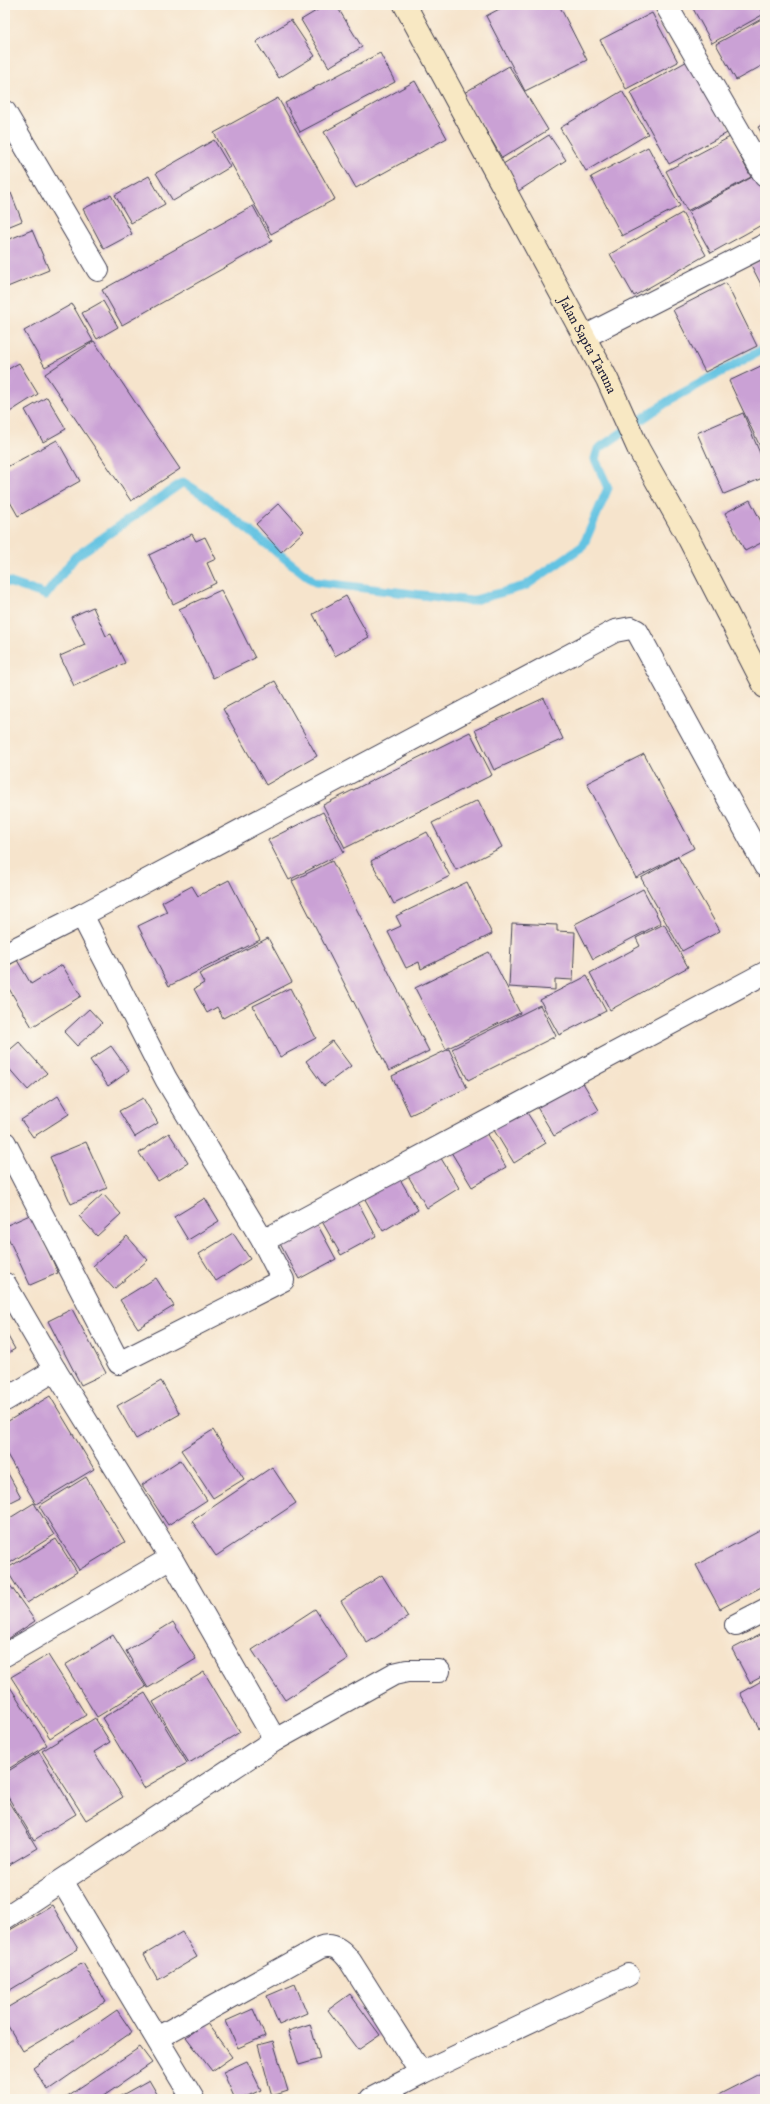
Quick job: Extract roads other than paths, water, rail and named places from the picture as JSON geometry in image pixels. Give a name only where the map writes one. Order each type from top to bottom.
[{"type":"street","name":"Jalan Sapta Taruna","points":[[406,5],[607,379],[638,448],[689,539],[765,687]]},
{"type":"street","points":[[666,5],[765,176]]},
{"type":"street","points":[[5,112],[98,270]]},
{"type":"street","points":[[584,337],[765,245]]},
{"type":"street","points":[[5,954],[82,915],[621,629],[631,628],[637,631],[765,866]]},
{"type":"street","points":[[5,1142],[119,1363],[283,1280],[263,1241],[166,1079],[82,915]]},
{"type":"street","points":[[263,1241],[765,973]]},
{"type":"street","points":[[5,1284],[55,1370],[171,1558],[275,1740]]},
{"type":"street","points":[[5,1400],[55,1370]]},
{"type":"street","points":[[5,1655],[171,1558]]},
{"type":"street","points":[[736,1625],[765,1610]]},
{"type":"street","points":[[5,1918],[275,1740],[394,1674],[407,1670],[439,1671]]},
{"type":"street","points":[[62,1881],[193,2099]]},
{"type":"street","points":[[157,2038],[320,1948],[332,1946],[342,1951],[350,1961],[421,2073]]},
{"type":"street","points":[[371,2099],[421,2073],[628,1975]]},
{"type":"waterway","points":[[5,581],[46,595],[75,557],[183,482],[205,496],[315,582],[471,601],[525,586],[583,546],[608,488],[595,459],[598,449],[670,400],[765,348]]}]
